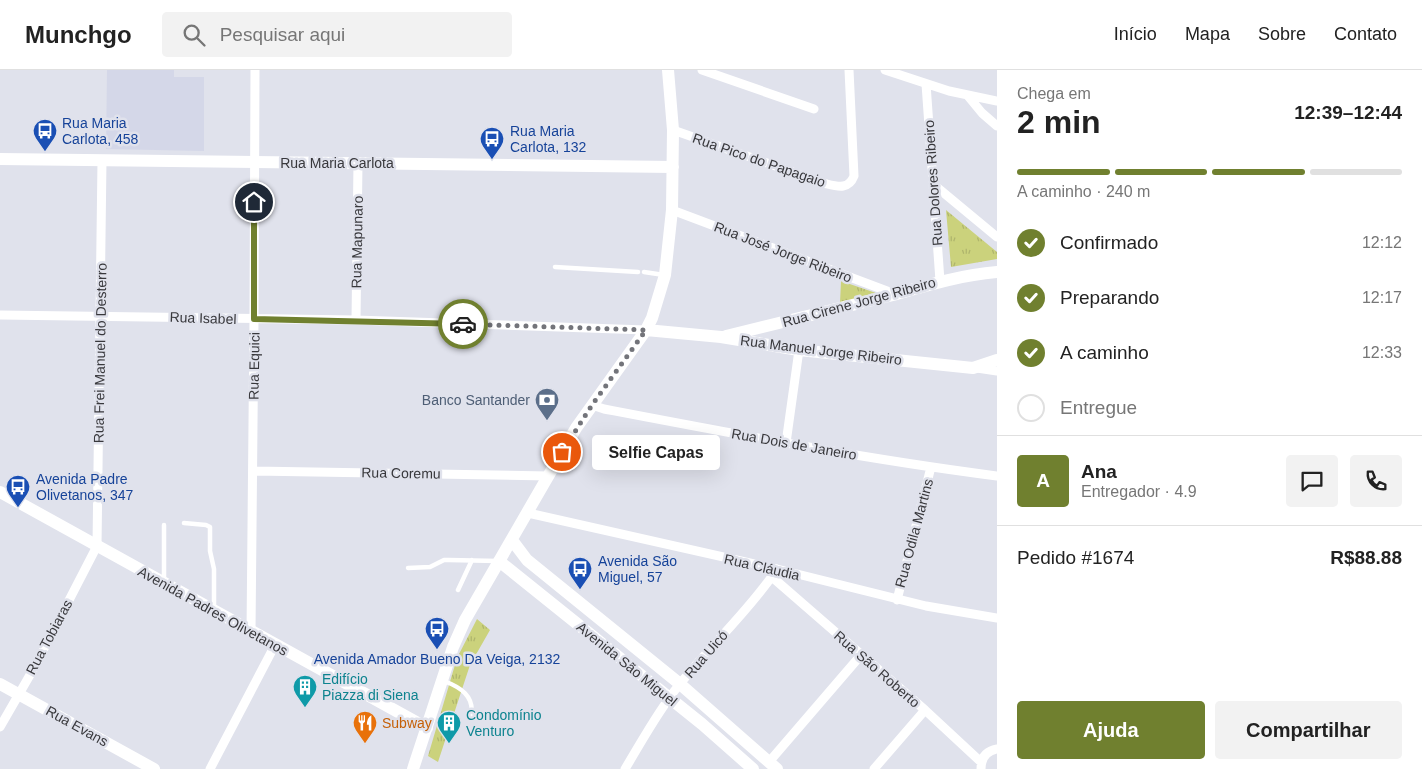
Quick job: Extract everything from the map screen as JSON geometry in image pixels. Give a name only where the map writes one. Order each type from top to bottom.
[{"type":"street","name":"Rua Equici","points":[[251,632],[255,70]]},
{"type":"street","points":[[413,769],[453,647],[465,620],[592,405],[646,330],[660,294],[665,275],[672,210],[673,130],[668,70]]},
{"type":"street","points":[[702,70],[814,109]]},
{"type":"street","name":"Rua Pico do Papagaio","points":[[673,130],[827,184],[839,187],[847,186],[852,182],[854,176],[849,70]]},
{"type":"street","points":[[885,70],[968,96],[997,101]]},
{"type":"street","name":"Rua Dolores Ribeiro","points":[[926,84],[940,281]]},
{"type":"street","points":[[968,96],[982,113],[997,126]]},
{"type":"street","name":"Rua Maria Carlota","points":[[0,159],[673,167]]},
{"type":"street","name":"Rua Frei Manuel do Desterro","points":[[97,546],[102,160]]},
{"type":"street","name":"Rua Mapunaro","points":[[356,320],[358,163]]},
{"type":"street","points":[[933,184],[997,237]]},
{"type":"street","name":"Rua José Jorge Ribeiro","points":[[672,210],[895,294]]},
{"type":"street","name":"Rua Cirene Jorge Ribeiro","points":[[721,338],[940,281],[980,273],[997,272]]},
{"type":"street","name":"Rua Isabel","points":[[0,315],[356,320],[646,330]]},
{"type":"street","name":"Rua Manuel Jorge Ribeiro","points":[[646,330],[721,338],[799,350],[997,371]]},
{"type":"street","points":[[786,443],[799,350]]},
{"type":"street","points":[[973,368],[997,360]]},
{"type":"street","name":"Rua Dois de Janeiro","points":[[592,405],[604,409],[786,443],[997,476]]},
{"type":"street","name":"Rua Odila Martins","points":[[897,600],[931,467]]},
{"type":"street","name":"Rua Coremu","points":[[253,471],[549,476]]},
{"type":"street","name":"Avenida Padres Olivetanos","points":[[0,492],[427,728]]},
{"type":"street","name":"Rua Cláudia","points":[[528,513],[774,573],[897,600],[997,618]]},
{"type":"street","name":"Avenida São Miguel","points":[[512,540],[527,560],[680,684],[773,766]]},
{"type":"street","name":"Rua Tobiaras","points":[[0,726],[34,668],[97,546]]},
{"type":"street","name":"Avenida São Miguel","points":[[502,557],[527,560]]},
{"type":"street","name":"Avenida São Miguel","points":[[502,557],[754,769]]},
{"type":"street","name":"Rua São Roberto","points":[[774,573],[861,654],[925,710],[981,765]]},
{"type":"street","name":"Rua Uicó","points":[[625,769],[669,698],[774,573]]},
{"type":"street","points":[[210,769],[275,645]]},
{"type":"street","points":[[773,766],[861,654]]},
{"type":"street","name":"Rua Evans","points":[[0,684],[154,769]]},
{"type":"street","points":[[874,769],[925,710]]},
{"type":"street","points":[[981,765],[988,752],[997,748]]},
{"type":"lane","points":[[555,267],[665,275]]},
{"type":"lane","points":[[184,523],[210,526],[210,551],[214,569],[214,611]]},
{"type":"lane","points":[[164,525],[164,584]]},
{"type":"lane","points":[[408,568],[430,567],[444,560],[502,557]]},
{"type":"lane","points":[[458,590],[472,560]]},
{"type":"lane","points":[[443,680],[470,698],[473,706],[471,716]]},
{"type":"shaded area","points":[[107,70],[174,70],[174,77],[204,77],[204,151],[106,149]]},
{"type":"green space","points":[[946,210],[997,252],[997,259],[951,267]]},
{"type":"green space","points":[[841,281],[876,293],[840,303]]},
{"type":"green space","points":[[477,619],[490,630],[470,665],[438,762],[428,756],[457,658]]},
{"type":"way so far","points":[[463,324],[646,330],[576,428],[562,452]]},
{"type":"place","name":"Rua Maria Carlota, 458","points":[[45,152]]},
{"type":"place","name":"Rua Maria Carlota, 132","points":[[492,160]]},
{"type":"place","name":"Banco Santander","points":[[547,421]]},
{"type":"place","name":"Selfie Capas","points":[[562,452]]},
{"type":"place","name":"Avenida Padre Olivetanos, 347","points":[[18,508]]},
{"type":"place","name":"Avenida São Miguel, 57","points":[[580,590]]},
{"type":"place","name":"Avenida Amador Bueno Da Veiga, 2132","points":[[437,650]]},
{"type":"place","name":"Edifício Piazza di Siena","points":[[305,708]]},
{"type":"place","name":"Subway","points":[[365,744]]},
{"type":"place","name":"Condomínio Venturo","points":[[449,744]]},
{"type":"route","points":[[254,202],[254,319],[463,324]]}]
